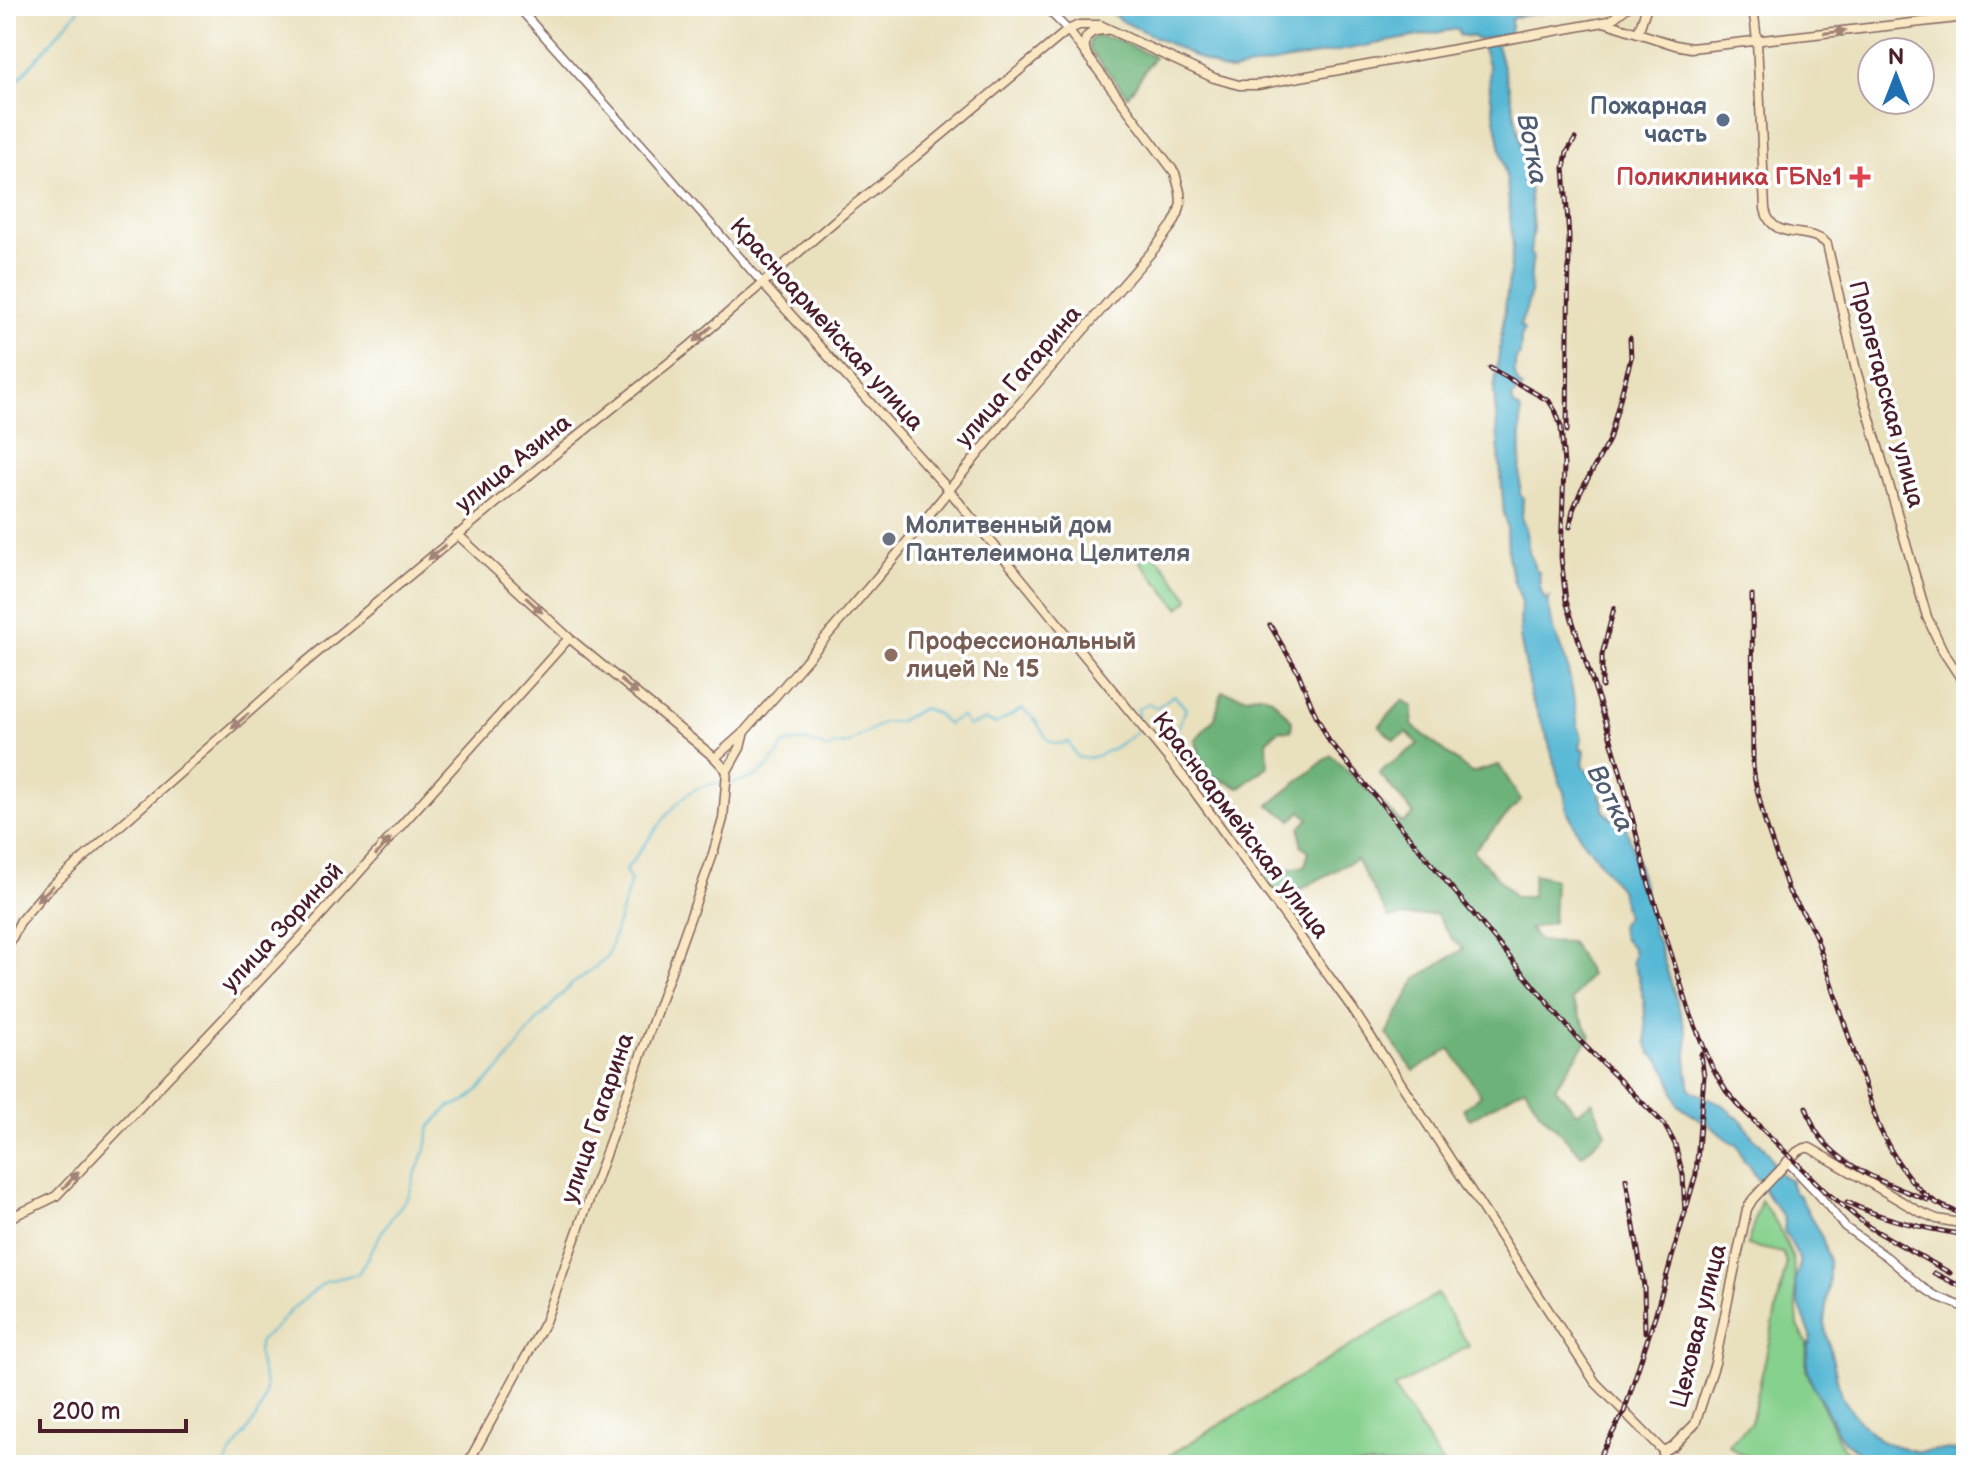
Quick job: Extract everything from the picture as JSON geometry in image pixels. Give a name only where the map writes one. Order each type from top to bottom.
[{"type":"main road","points":[[1068,30],[1086,24],[1100,25],[1214,78],[1248,85],[1604,22],[1629,6]]},
{"type":"main road","points":[[1638,33],[1647,6]]},
{"type":"main road","points":[[1753,6],[1757,41]]},
{"type":"main road","points":[[1604,22],[1691,48],[1966,17]]},
{"type":"main road","name":"улица Азина","points":[[6,950],[21,920],[45,892],[301,666],[1068,30]]},
{"type":"main road","name":"улица Гагарина","points":[[467,1465],[545,1322],[712,857],[723,819],[727,771],[740,748],[744,732],[883,570],[1014,410],[1138,269],[1178,214],[1180,192],[1175,173],[1068,30]]},
{"type":"main road","points":[[1087,56],[1084,42],[1089,33],[1113,30]]},
{"type":"main road","name":"Пролетарская улица","points":[[1757,41],[1767,219],[1782,230],[1821,238],[1828,246],[1856,370],[1927,617],[1943,651],[1966,686]]},
{"type":"main road","name":"Красноармейская улица","points":[[763,284],[948,489],[1133,713],[1214,817],[1352,1008],[1595,1382],[1663,1451]]},
{"type":"main road","points":[[457,534],[569,638],[727,771]]},
{"type":"main road","name":"улица Зориной","points":[[6,1220],[56,1196],[303,935],[569,638]]},
{"type":"main road","points":[[715,758],[744,732]]},
{"type":"main road","points":[[1786,1163],[1801,1149],[1810,1148],[1918,1211],[1937,1219],[1966,1224]]},
{"type":"main road","name":"Цеховая улица","points":[[1663,1451],[1673,1446],[1695,1424],[1715,1363],[1747,1209],[1786,1163]]},
{"type":"main road","points":[[1663,1451],[1663,1465]]},
{"type":"street","name":"Красноармейская улица","points":[[517,6],[763,284]]},
{"type":"street","points":[[1044,6],[1068,30]]},
{"type":"street","points":[[1786,1163],[1819,1195],[1845,1227],[1922,1287],[1966,1308]]},
{"type":"green space","points":[[1096,36],[1115,39],[1154,57],[1128,96],[1090,50],[1089,41]]},
{"type":"green space","points":[[1144,544],[1148,545],[1189,598],[1179,608],[1133,553]]},
{"type":"green space","points":[[1222,691],[1246,697],[1261,694],[1271,698],[1292,720],[1291,731],[1279,730],[1267,741],[1268,766],[1240,788],[1206,773],[1195,740],[1215,718]]},
{"type":"green space","points":[[1403,700],[1413,707],[1412,725],[1471,773],[1499,765],[1521,800],[1473,851],[1515,897],[1531,897],[1534,874],[1555,879],[1553,922],[1529,929],[1539,941],[1571,942],[1590,975],[1572,1001],[1591,1036],[1555,1087],[1577,1113],[1592,1101],[1606,1133],[1582,1155],[1539,1111],[1525,1087],[1470,1119],[1463,1109],[1481,1095],[1450,1049],[1414,1071],[1387,1034],[1416,979],[1463,949],[1452,939],[1436,914],[1389,918],[1356,859],[1281,900],[1262,875],[1305,866],[1309,851],[1301,845],[1300,828],[1309,818],[1301,811],[1292,820],[1269,805],[1331,755],[1402,823],[1414,814],[1379,773],[1418,744],[1407,732],[1394,740],[1379,726]]},
{"type":"green space","points":[[1761,1200],[1793,1258],[1798,1326],[1807,1343],[1806,1370],[1843,1449],[1874,1465],[1770,1465],[1738,1453],[1728,1445],[1751,1423],[1787,1262],[1783,1253],[1747,1245]]},
{"type":"green space","points":[[1437,1294],[1469,1346],[1394,1388],[1443,1465],[1153,1465]]},
{"type":"water","points":[[1107,6],[1583,6],[1514,17],[1508,35],[1477,40],[1459,35],[1458,29],[1231,71],[1120,20]]},
{"type":"water","points":[[1496,42],[1510,91],[1528,178],[1533,227],[1530,293],[1520,325],[1524,330],[1515,366],[1522,388],[1512,399],[1521,413],[1522,520],[1529,552],[1539,572],[1540,588],[1545,600],[1551,596],[1549,609],[1566,662],[1582,737],[1580,749],[1585,750],[1583,764],[1596,784],[1603,810],[1612,819],[1625,824],[1638,864],[1654,934],[1687,1034],[1690,1089],[1719,1102],[1743,1122],[1768,1153],[1777,1170],[1792,1181],[1795,1194],[1799,1195],[1822,1238],[1829,1262],[1824,1323],[1841,1396],[1860,1422],[1883,1442],[1918,1452],[1966,1449],[1966,1465],[1879,1465],[1858,1453],[1839,1434],[1809,1377],[1807,1362],[1811,1336],[1799,1304],[1795,1281],[1800,1264],[1784,1230],[1784,1217],[1744,1161],[1737,1145],[1678,1105],[1666,1069],[1651,1054],[1647,1044],[1644,1000],[1632,962],[1634,954],[1632,947],[1624,940],[1620,927],[1626,917],[1620,889],[1579,835],[1567,810],[1546,733],[1530,695],[1520,637],[1521,599],[1508,556],[1504,514],[1494,391],[1513,248],[1507,182],[1490,91],[1489,68],[1482,45]]},
{"type":"waterway","points":[[6,94],[82,6]]},
{"type":"waterway","points":[[1138,717],[1137,710],[1149,703],[1156,708],[1174,695],[1186,709],[1176,731],[1182,749]]},
{"type":"waterway","points":[[730,783],[762,772],[784,744],[806,742],[827,749],[847,744],[884,722],[897,722],[924,708],[937,714],[947,724],[961,716],[969,726],[985,720],[996,724],[1022,709],[1034,719],[1051,743],[1068,742],[1077,757],[1085,758],[1110,750],[1140,730],[1139,727]]},
{"type":"waterway","points":[[225,1465],[263,1402],[265,1386],[258,1354],[260,1341],[326,1281],[358,1274],[384,1228],[409,1195],[426,1149],[430,1127],[449,1107],[466,1102],[504,1065],[536,1022],[571,985],[607,958],[631,881],[625,871],[684,797],[699,787],[724,783]]},
{"type":"railway","points":[[1567,431],[1569,237],[1564,168],[1567,152],[1575,139]]},
{"type":"railway","points":[[1570,527],[1580,493],[1609,440],[1631,358],[1630,338]]},
{"type":"railway","points":[[1490,368],[1549,401],[1561,427],[1564,465],[1561,557],[1566,601],[1608,729],[1648,881],[1690,1013],[1711,1065],[1726,1091],[1741,1108],[1826,1192],[1869,1227],[1950,1273]]},
{"type":"railway","points":[[1752,595],[1753,766],[1765,822],[1789,892],[1816,937],[1878,1125],[1888,1145],[1922,1192],[1939,1204],[1966,1215]]},
{"type":"railway","points":[[1602,687],[1602,655],[1614,608]]},
{"type":"railway","points":[[1270,625],[1298,672],[1329,741],[1578,1039],[1664,1124],[1675,1144],[1683,1175],[1685,1213]]},
{"type":"railway","points":[[1595,1465],[1624,1412],[1696,1174],[1704,1076],[1701,1054]]},
{"type":"railway","points":[[1806,1107],[1816,1131],[1838,1155],[1866,1174],[1928,1200]]},
{"type":"railway","points":[[1626,1179],[1644,1286],[1645,1332]]},
{"type":"railway","points":[[1847,1202],[1905,1223],[1966,1235]]},
{"type":"railway","points":[[1934,1273],[1966,1289]]},
{"type":"place","name":"Пожарная часть","points":[[1723,120]]},
{"type":"place","name":"Поликлиника ГБ№1","points":[[1860,177]]},
{"type":"place","name":"Молитвенный дом Пантелеимона Целителя","points":[[889,539]]},
{"type":"place","name":"Профессиональный лицей № 15","points":[[891,655]]},
{"type":"water label","name":"Вотка","points":[[1533,149]]},
{"type":"water label","name":"Вотка","points":[[1611,798]]}]
